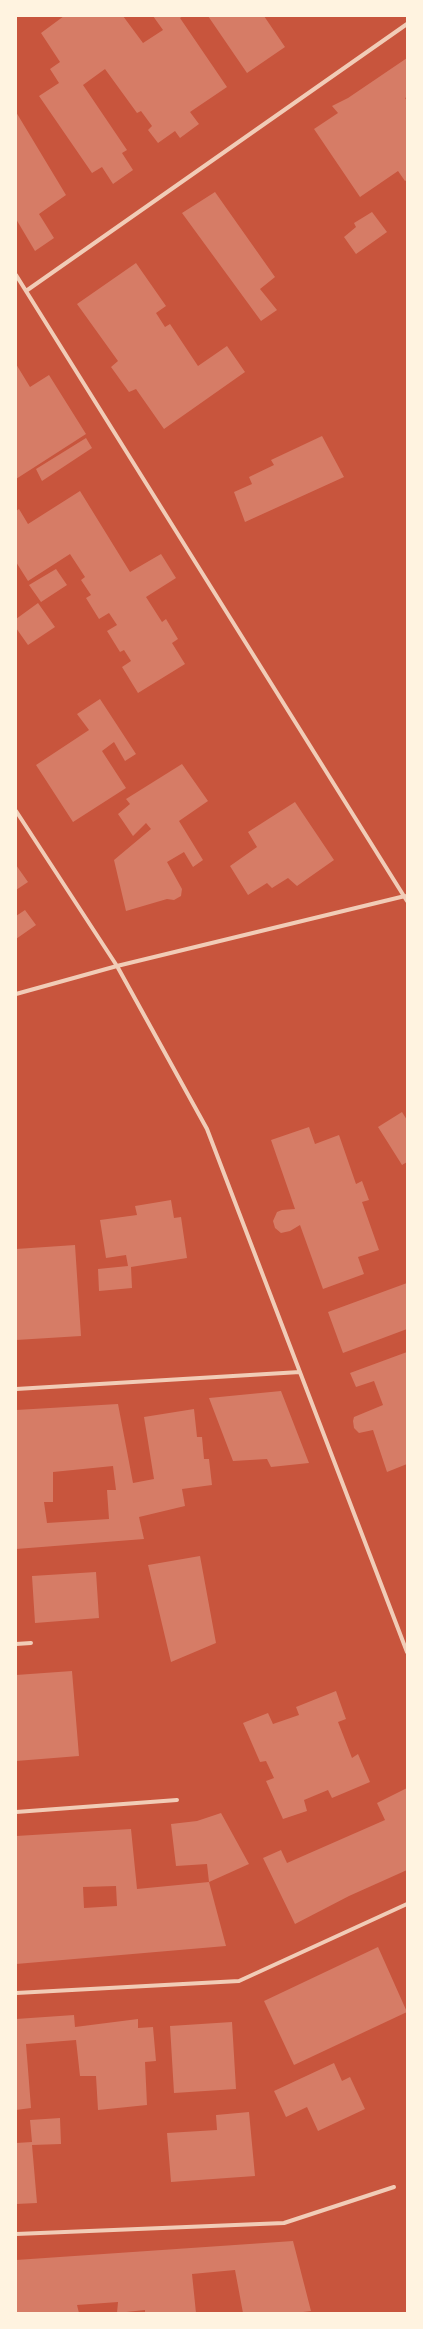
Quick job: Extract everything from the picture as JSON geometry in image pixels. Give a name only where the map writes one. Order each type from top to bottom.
[{"type":"street","points":[[26,292],[407,24]]},
{"type":"street","points":[[16,275],[406,899],[116,966],[16,994]]},
{"type":"street","points":[[16,811],[116,966],[207,1129],[407,1652]]},
{"type":"street","points":[[16,1389],[300,1372]]},
{"type":"street","points":[[16,1644],[31,1643]]},
{"type":"street","points":[[16,1812],[177,1800]]},
{"type":"street","points":[[16,1993],[239,1981],[407,1904]]},
{"type":"street","points":[[16,2234],[284,2223],[394,2187]]},
{"type":"building","points":[[64,16],[123,16],[143,43],[163,30],[153,16],[183,16],[180,18],[227,87],[190,112],[199,124],[180,138],[175,131],[158,143],[148,130],[152,126],[141,111],[137,113],[105,69],[83,85],[127,150],[122,153],[133,170],[113,184],[102,167],[92,173],[39,96],[59,83],[50,69],[60,62],[41,33]]},
{"type":"building","points":[[208,16],[264,16],[285,47],[247,73]]},
{"type":"building","points":[[407,58],[407,97],[405,98],[407,101],[407,180],[405,181],[398,171],[360,197],[314,129],[338,113],[332,106],[348,98]]},
{"type":"building","points":[[16,112],[66,195],[39,214],[54,238],[35,251],[16,219]]},
{"type":"building","points":[[215,192],[275,277],[260,289],[277,310],[261,321],[182,213]]},
{"type":"building","points":[[372,212],[387,232],[356,254],[344,237],[356,227],[354,223]]},
{"type":"building","points":[[136,263],[166,306],[156,313],[165,327],[170,324],[198,366],[227,346],[245,372],[164,429],[136,389],[129,392],[111,367],[118,361],[77,304]]},
{"type":"building","points":[[16,364],[30,387],[49,375],[86,434],[16,479]]},
{"type":"building","points":[[322,436],[344,477],[245,522],[234,492],[252,484],[249,477],[274,465],[271,460]]},
{"type":"building","points":[[86,438],[92,448],[42,481],[36,469]]},
{"type":"building","points":[[80,491],[130,572],[161,554],[176,578],[146,597],[162,622],[166,619],[178,639],[172,643],[185,664],[138,693],[122,667],[131,661],[124,650],[120,652],[107,631],[117,625],[109,613],[99,619],[86,598],[91,595],[81,580],[85,577],[70,554],[28,581],[16,562],[16,511],[19,509],[28,524]]},
{"type":"building","points":[[56,569],[67,585],[41,602],[29,585]]},
{"type":"building","points":[[38,603],[55,627],[28,645],[16,628],[16,619]]},
{"type":"building","points":[[100,699],[136,754],[125,761],[114,742],[102,751],[126,788],[73,822],[36,765],[89,730],[77,714]]},
{"type":"building","points":[[182,764],[208,801],[179,821],[203,860],[193,867],[184,852],[167,862],[182,889],[181,896],[174,900],[167,899],[126,911],[114,860],[151,829],[146,823],[133,836],[118,814],[130,804],[126,799]]},
{"type":"building","points":[[295,802],[334,860],[297,886],[288,878],[272,888],[267,883],[248,895],[230,866],[257,847],[248,832]]},
{"type":"building","points":[[16,865],[28,882],[16,890]]},
{"type":"building","points":[[25,910],[36,925],[16,939],[16,916]]},
{"type":"building","points":[[402,1112],[407,1120],[407,1162],[402,1165],[378,1127]]},
{"type":"building","points":[[309,1127],[315,1144],[339,1135],[356,1184],[362,1181],[369,1200],[362,1202],[379,1250],[358,1257],[364,1274],[323,1289],[300,1225],[290,1231],[281,1233],[275,1228],[273,1221],[277,1212],[295,1209],[271,1140]]},
{"type":"building","points":[[171,1200],[174,1218],[181,1217],[187,1258],[131,1267],[132,1288],[99,1291],[98,1269],[128,1266],[126,1255],[106,1258],[100,1220],[137,1215],[135,1206]]},
{"type":"building","points":[[75,1245],[81,1336],[16,1340],[16,1249]]},
{"type":"building","points":[[407,1283],[407,1329],[343,1353],[328,1312]]},
{"type":"building","points":[[407,1352],[407,1464],[387,1472],[373,1430],[359,1433],[354,1428],[353,1421],[354,1417],[383,1405],[374,1381],[356,1387],[350,1373]]},
{"type":"building","points":[[281,1391],[309,1463],[271,1467],[267,1459],[233,1461],[209,1398]]},
{"type":"building","points":[[118,1404],[133,1483],[154,1479],[144,1417],[194,1409],[197,1437],[202,1437],[204,1459],[209,1459],[212,1485],[182,1489],[185,1506],[139,1517],[144,1539],[16,1549],[16,1410]],"holes":[[[113,1466],[116,1490],[107,1490],[109,1519],[47,1523],[44,1502],[53,1502],[53,1472]]]},
{"type":"building","points":[[200,1556],[216,1643],[171,1662],[148,1565]]},
{"type":"building","points":[[96,1572],[99,1618],[35,1623],[32,1576]]},
{"type":"building","points":[[72,1671],[79,1756],[16,1761],[16,1675]]},
{"type":"building","points":[[336,1691],[346,1719],[338,1722],[352,1758],[358,1754],[370,1782],[332,1798],[328,1790],[304,1800],[307,1811],[283,1819],[266,1781],[274,1778],[266,1761],[260,1762],[243,1723],[268,1713],[273,1724],[299,1715],[296,1707]]},
{"type":"building","points":[[407,1788],[407,1870],[349,1896],[295,1924],[263,1858],[281,1850],[287,1863],[385,1820],[377,1803]]},
{"type":"building","points":[[221,1813],[249,1864],[209,1882],[207,1864],[176,1866],[171,1824],[197,1821]]},
{"type":"building","points":[[131,1829],[137,1889],[209,1882],[226,1946],[16,1964],[16,1836]],"holes":[[[116,1886],[117,1906],[84,1908],[83,1887]]]},
{"type":"building","points":[[378,1947],[407,2012],[294,2065],[264,2001]]},
{"type":"building","points":[[74,2015],[75,2027],[138,2019],[138,2028],[153,2027],[156,2061],[145,2062],[147,2105],[98,2110],[96,2076],[80,2076],[76,2040],[26,2044],[31,2108],[16,2110],[16,2019]]},
{"type":"building","points":[[232,2022],[236,2089],[174,2093],[170,2026]]},
{"type":"building","points":[[334,2063],[342,2081],[350,2077],[365,2109],[318,2131],[307,2107],[286,2117],[274,2091]]},
{"type":"building","points":[[249,2112],[255,2176],[171,2182],[167,2133],[217,2130],[216,2115]]},
{"type":"building","points":[[60,2118],[61,2144],[32,2145],[37,2203],[16,2204],[16,2143],[32,2142],[30,2120]]},
{"type":"building","points":[[293,2241],[311,2311],[295,2313],[243,2313],[235,2270],[192,2274],[196,2313],[145,2313],[145,2310],[117,2313],[118,2302],[77,2305],[79,2313],[16,2313],[16,2260]]}]
